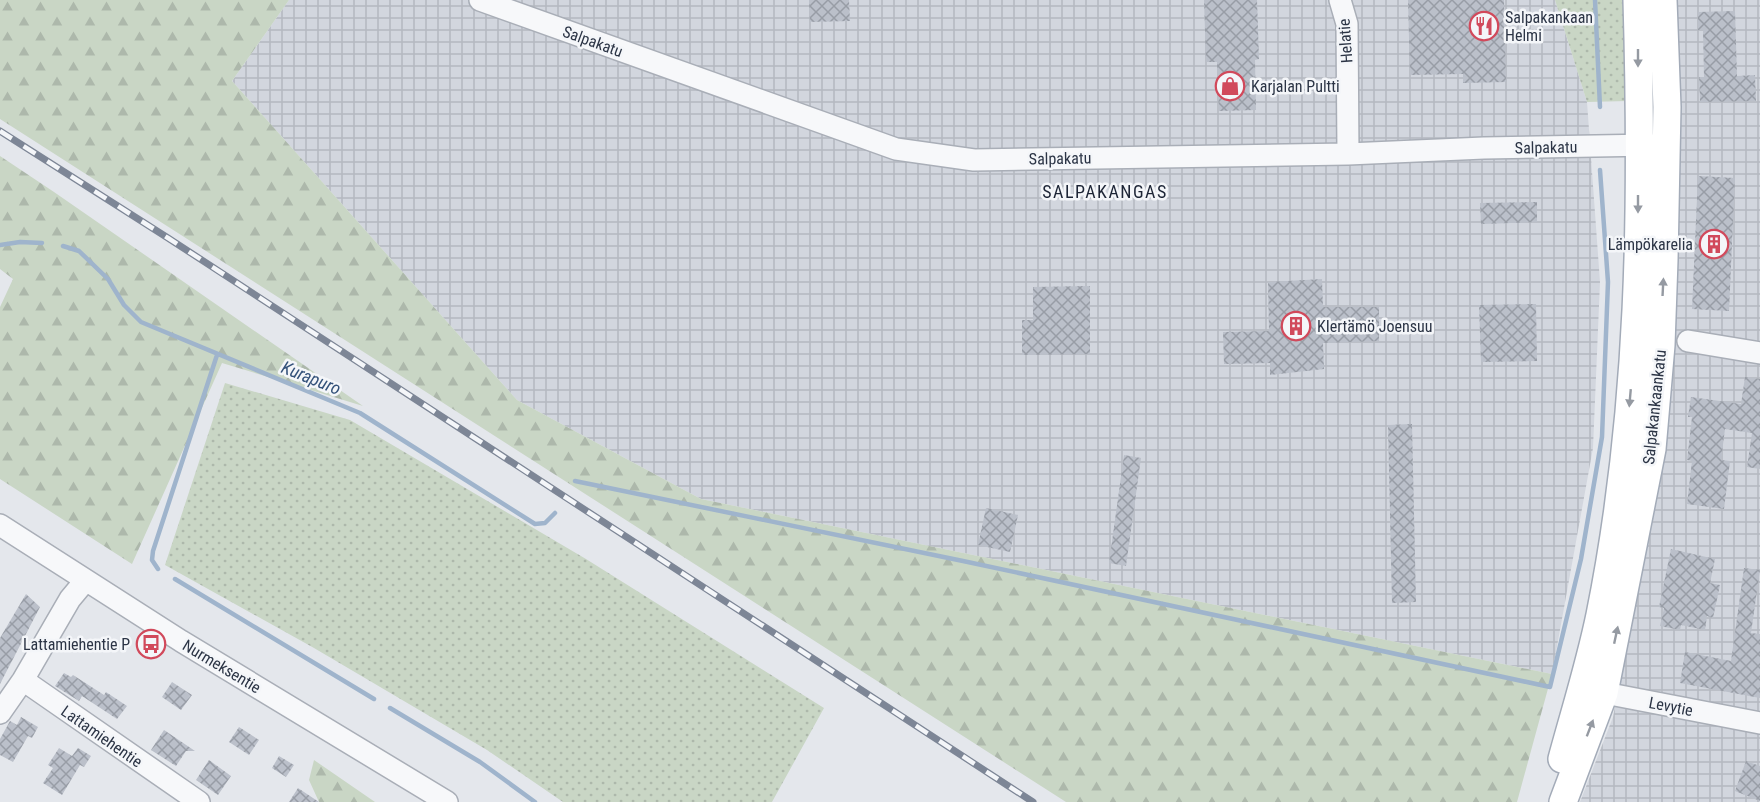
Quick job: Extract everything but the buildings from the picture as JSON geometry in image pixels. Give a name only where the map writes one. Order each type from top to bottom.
[{"type":"main road","name":"Salpakankaankatu","points":[[1556,802],[1562,759],[1593,691],[1600,615],[1628,433],[1638,259],[1636,0]]},
{"type":"main road","name":"Salpakankaankatu","points":[[1563,802],[1593,691],[1652,449],[1661,345],[1666,145],[1663,0]]},
{"type":"street","name":"Salpakatu","points":[[480,0],[896,149],[974,160],[1348,154],[1493,148],[1666,145]]},
{"type":"street","name":"Helatie","points":[[1340,0],[1347,24],[1348,154]]},
{"type":"street","points":[[1688,341],[1760,353]]},
{"type":"street","name":"Nurmeksentie","points":[[0,525],[85,581],[447,802]]},
{"type":"street","points":[[0,713],[23,680],[70,599],[85,581]]},
{"type":"street","name":"Lattamiehentie","points":[[23,680],[177,796],[199,802]]},
{"type":"street","name":"Levytie","points":[[1593,691],[1760,723]]},
{"type":"shaded area","points":[[289,0],[1555,0],[1587,102],[1600,282],[1593,448],[1552,674],[701,499],[517,400],[232,81]]},
{"type":"shaded area","points":[[1670,0],[1760,0],[1760,802],[1580,802],[1613,717],[1647,534]]},
{"type":"green space","points":[[0,0],[289,0],[232,81],[517,400],[701,499],[1552,674],[1517,802],[1066,802],[0,119]]},
{"type":"green space","points":[[1555,0],[1624,0],[1628,101],[1587,102]]},
{"type":"green space","points":[[0,156],[363,406],[222,363],[132,564],[0,479],[0,307],[13,279],[0,269]]},
{"type":"green space","points":[[225,383],[350,420],[586,559],[824,708],[772,802],[563,802],[487,750],[314,648],[165,565]]},
{"type":"green space","points":[[314,760],[375,802],[319,802],[309,780]]},
{"type":"waterway","points":[[1595,0],[1600,107]]},
{"type":"waterway","points":[[575,481],[963,561],[1550,687],[1581,559],[1602,437],[1608,282],[1600,170]]},
{"type":"waterway","name":"Kurapuro","points":[[0,245],[20,242],[42,243]]},
{"type":"waterway","name":"Kurapuro","points":[[63,246],[79,251],[108,279],[124,305],[141,322],[360,413],[535,524],[545,523],[555,513]]},
{"type":"waterway","points":[[158,569],[152,560],[153,551],[217,355]]},
{"type":"waterway","points":[[175,579],[374,699]]},
{"type":"waterway","points":[[390,708],[480,762],[535,802]]},
{"type":"railway","points":[[0,131],[1033,802]]},
{"type":"place","name":"Salpakankaan Helmi","points":[[1484,26]]},
{"type":"place","name":"Karjalan Pultti","points":[[1230,86]]},
{"type":"place","name":"Lämpökarelia","points":[[1714,244]]},
{"type":"place","name":"KIertämö Joensuu","points":[[1296,326]]},
{"type":"place","name":"Lattamiehentie P","points":[[151,644]]},
{"type":"district","name":"SALPAKANGAS","points":[[1105,192]]}]
